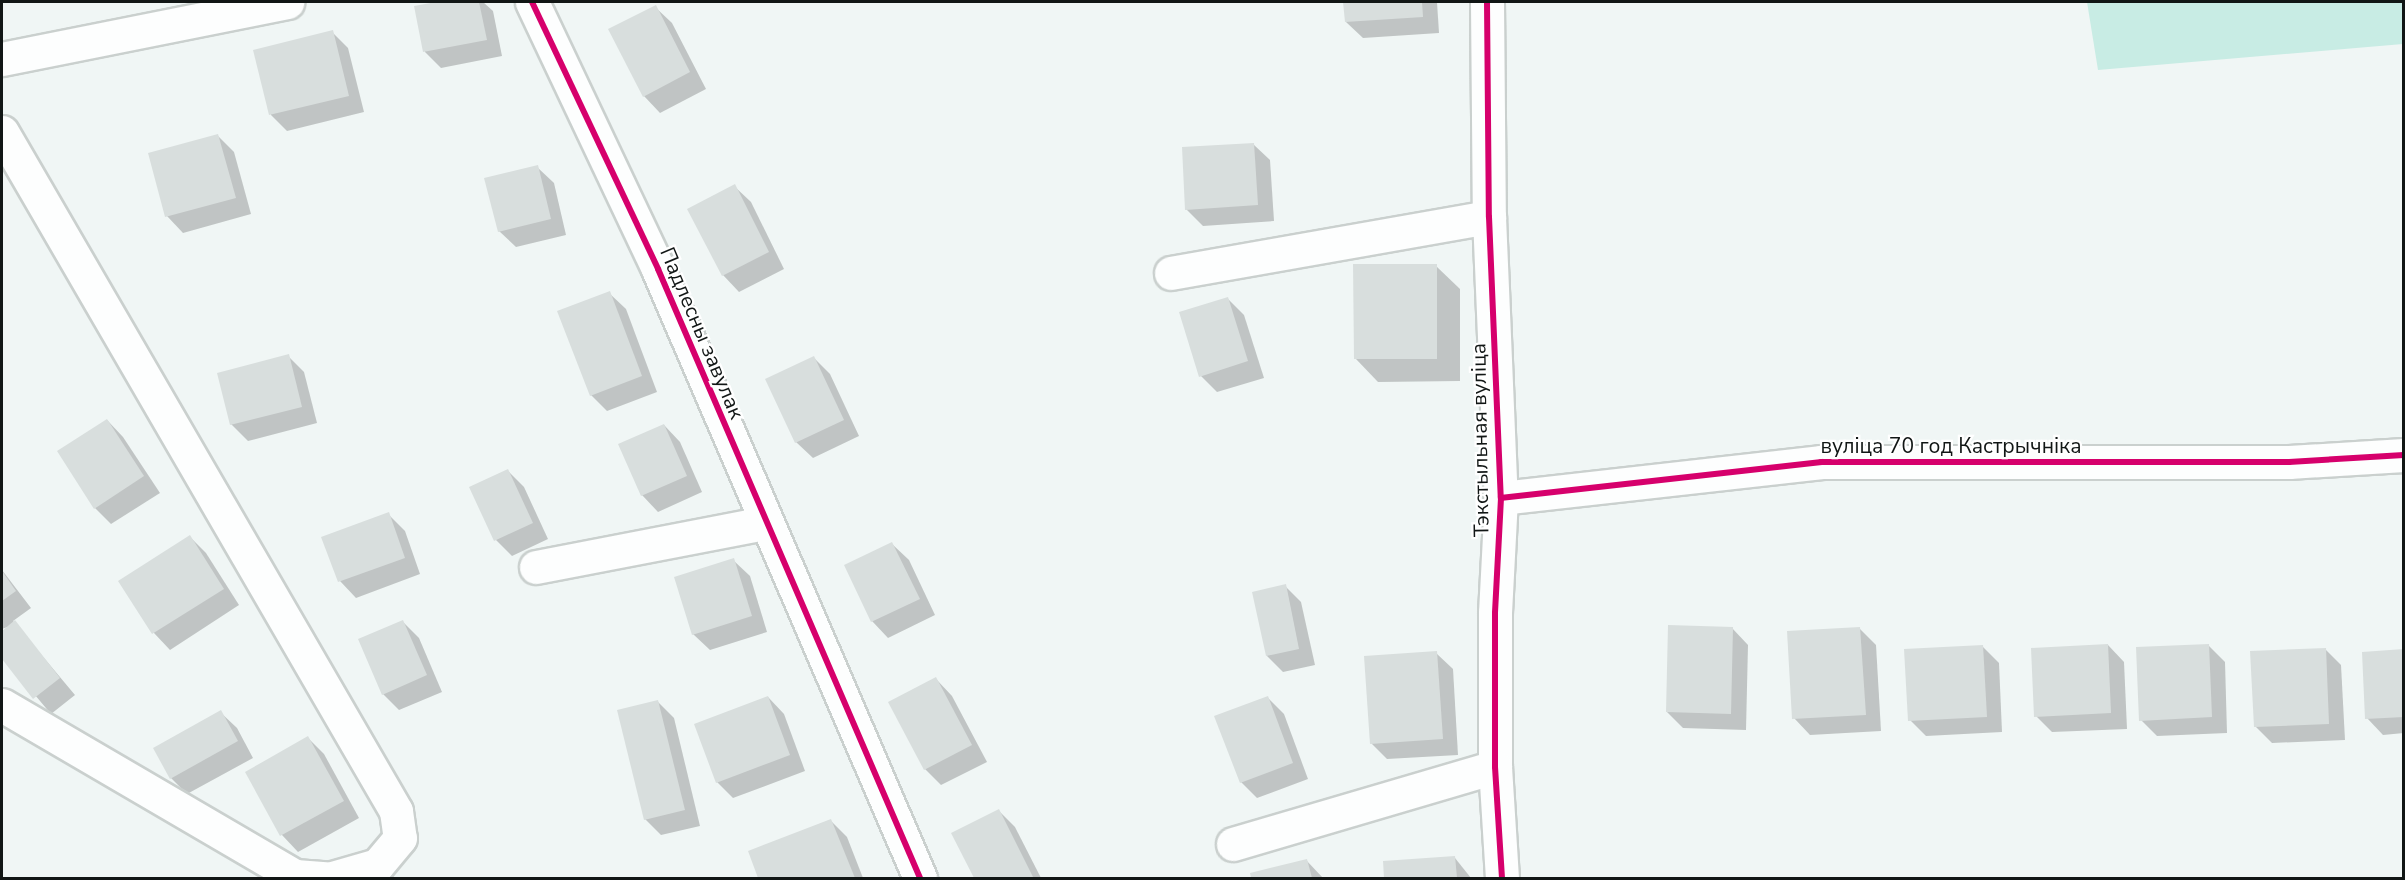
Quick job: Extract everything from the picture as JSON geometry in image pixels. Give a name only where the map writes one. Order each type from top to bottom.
[{"type":"street","points":[[2,58],[287,2]]},
{"type":"street","name":"Падлесны завулак","points":[[532,2],[658,269],[764,523],[920,879]]},
{"type":"street","name":"Тэкстыльная вуліца","points":[[1486,2],[1489,217],[1501,498],[1495,613],[1495,767],[1502,879]]},
{"type":"street","points":[[2,132],[396,811],[400,838],[377,865],[332,879]]},
{"type":"street","points":[[1170,273],[1489,217]]},
{"type":"street","name":"вуліца 70 год Кастрычніка","points":[[1501,498],[1821,462],[2289,462],[2403,454]]},
{"type":"street","points":[[536,567],[764,523]]},
{"type":"street","points":[[2,705],[295,876],[325,879]]},
{"type":"street","points":[[1233,844],[1495,767]]},
{"type":"green space","points":[[2087,2],[2403,2],[2403,44],[2098,70]]},
{"type":"building","points":[[436,2],[479,2],[487,40],[423,52],[414,6]]},
{"type":"building","points":[[1343,2],[1422,2],[1423,17],[1345,22]]},
{"type":"building","points":[[656,5],[690,72],[643,97],[608,29]]},
{"type":"building","points":[[333,30],[349,96],[269,115],[253,50]]},
{"type":"building","points":[[218,134],[236,198],[165,217],[148,153]]},
{"type":"building","points":[[1254,143],[1258,205],[1185,210],[1182,147]]},
{"type":"building","points":[[538,165],[551,219],[498,232],[484,178]]},
{"type":"building","points":[[735,184],[769,252],[722,276],[687,209]]},
{"type":"building","points":[[1353,264],[1437,264],[1437,359],[1354,359]]},
{"type":"building","points":[[610,291],[642,376],[590,396],[557,311]]},
{"type":"building","points":[[1228,297],[1248,361],[1199,377],[1179,312]]},
{"type":"building","points":[[289,354],[302,407],[230,425],[217,373]]},
{"type":"building","points":[[814,356],[844,420],[795,443],[765,379]]},
{"type":"building","points":[[107,419],[144,476],[94,509],[57,451]]},
{"type":"building","points":[[664,424],[687,476],[641,496],[618,444]]},
{"type":"building","points":[[508,469],[533,523],[494,541],[469,487]]},
{"type":"building","points":[[389,512],[405,558],[338,582],[321,537]]},
{"type":"building","points":[[190,535],[224,589],[152,634],[118,581]]},
{"type":"building","points":[[892,542],[920,599],[871,622],[844,565]]},
{"type":"building","points":[[734,558],[752,616],[692,635],[674,577]]},
{"type":"building","points":[[2,571],[16,591],[2,601]]},
{"type":"building","points":[[1286,584],[1299,649],[1266,656],[1252,592]]},
{"type":"building","points":[[15,620],[60,678],[33,699],[2,659],[2,631]]},
{"type":"building","points":[[403,620],[427,675],[382,695],[358,639]]},
{"type":"building","points":[[1668,625],[1733,627],[1731,714],[1666,712]]},
{"type":"building","points":[[1860,627],[1866,715],[1792,719],[1787,631]]},
{"type":"building","points":[[2108,644],[2111,713],[2034,717],[2031,648]]},
{"type":"building","points":[[2209,644],[2212,717],[2139,721],[2136,647]]},
{"type":"building","points":[[1983,645],[1987,717],[1908,721],[1904,649]]},
{"type":"building","points":[[2326,648],[2329,724],[2254,727],[2250,651]]},
{"type":"building","points":[[2404,649],[2404,717],[2365,719],[2362,652]]},
{"type":"building","points":[[1437,651],[1443,739],[1370,744],[1364,656]]},
{"type":"building","points":[[936,677],[972,745],[924,770],[888,702]]},
{"type":"building","points":[[768,696],[790,755],[716,783],[694,724]]},
{"type":"building","points":[[1268,696],[1293,763],[1240,783],[1214,716]]},
{"type":"building","points":[[658,700],[685,810],[644,820],[617,710]]},
{"type":"building","points":[[221,710],[238,741],[170,779],[153,748]]},
{"type":"building","points":[[308,736],[344,801],[280,836],[245,772]]},
{"type":"building","points":[[999,809],[1033,877],[974,878],[951,833]]},
{"type":"building","points":[[831,819],[855,878],[758,878],[748,851]]},
{"type":"building","points":[[1455,856],[1457,878],[1384,878],[1383,861]]},
{"type":"building","points":[[1307,859],[1312,878],[1251,878],[1250,873]]},
{"type":"cycle path","points":[[532,2],[658,269],[920,878]]},
{"type":"cycle path","points":[[1487,2],[1489,217],[1501,498],[1495,613],[1495,767],[1502,878]]},
{"type":"cycle path","points":[[1501,498],[1821,462],[2289,462],[2404,455]]}]
